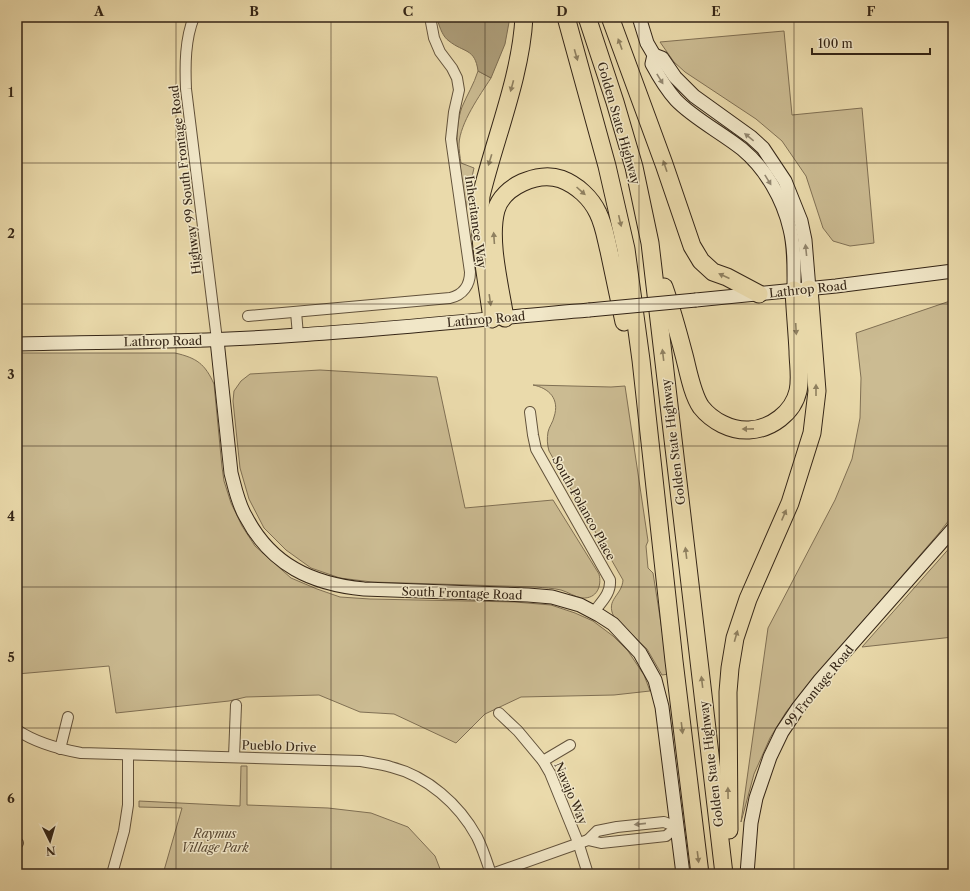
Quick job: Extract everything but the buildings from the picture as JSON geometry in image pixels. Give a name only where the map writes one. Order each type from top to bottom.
[{"type":"highway","points":[[499,319],[480,232],[479,215],[481,196],[513,82],[524,17]]},
{"type":"highway","name":"Golden State Highway","points":[[566,17],[607,166],[626,249],[641,360],[674,662],[700,874]]},
{"type":"highway","name":"Golden State Highway","points":[[587,17],[615,102],[634,167],[650,243],[725,874]]},
{"type":"highway","points":[[610,17],[692,246],[701,261],[713,272],[727,277],[759,294]]},
{"type":"highway","points":[[499,319],[493,232],[496,209],[504,194],[526,180],[560,178],[584,193],[598,214],[604,230],[626,331],[674,662]]},
{"type":"highway","points":[[650,243],[676,322],[698,400],[701,406],[713,419],[732,428],[750,430],[769,425],[790,409],[794,402],[799,384],[802,290]]},
{"type":"highway","points":[[725,874],[729,824],[728,707],[730,668],[735,638],[748,599],[790,503],[812,433],[817,391],[802,290]]},
{"type":"street","name":"Highway 99 South Frontage Road","points":[[194,17],[185,64],[186,88],[217,340]]},
{"type":"street","name":"Inheritance Way","points":[[248,316],[450,298],[458,295],[467,287],[470,272],[451,139],[454,112],[459,90],[457,78],[452,68],[440,52],[434,38],[430,17]]},
{"type":"street","points":[[639,17],[654,55],[662,58],[675,77],[694,96],[763,148],[785,181],[801,221],[805,240],[802,290]]},
{"type":"street","name":"Lathrop Road","points":[[17,344],[217,340],[298,335],[499,319],[802,290],[953,271]]},
{"type":"street","points":[[296,312],[298,335]]},
{"type":"street","name":"South Frontage Road","points":[[217,340],[232,473],[236,493],[245,516],[254,531],[268,549],[286,564],[317,580],[343,587],[552,597],[580,605],[613,624],[640,653],[655,680],[662,707],[683,874]]},
{"type":"street","name":"South Polanco Place","points":[[530,412],[536,449],[610,580],[610,588],[608,593],[594,612]]},
{"type":"street","name":"99 Frontage Road","points":[[747,874],[751,822],[756,798],[770,757],[782,732],[798,708],[820,680],[953,529]]},
{"type":"street","points":[[234,757],[236,705]]},
{"type":"street","name":"Navajo Way","points":[[499,713],[518,731],[543,761],[550,773],[583,841],[588,874]]},
{"type":"street","points":[[60,749],[68,717]]},
{"type":"street","name":"Pueblo Drive","points":[[17,730],[39,742],[60,749],[82,753],[128,756],[234,757],[361,761],[391,767],[412,775],[428,784],[457,809],[478,838],[492,874]]},
{"type":"street","points":[[543,761],[570,744]]},
{"type":"street","points":[[112,874],[124,831],[128,805],[128,756]]},
{"type":"street","points":[[492,874],[583,841],[597,831],[664,822],[677,827],[666,836],[601,843],[583,841]]},
{"type":"green space","points":[[784,31],[792,115],[862,108],[874,243],[850,246],[833,241],[823,228],[806,176],[782,141],[756,119],[685,72],[674,62],[660,42]]},
{"type":"green space","points":[[478,71],[491,78],[471,110],[460,136],[459,146],[461,163],[474,168],[466,210],[457,142],[458,129],[462,107]]},
{"type":"green space","points":[[953,300],[953,515],[786,712],[770,738],[754,774],[741,822],[768,628],[835,500],[852,459],[860,418],[861,378],[856,333]]},
{"type":"green space","points":[[17,353],[175,353],[195,360],[204,367],[214,384],[224,481],[231,503],[242,526],[255,546],[291,578],[340,597],[515,602],[551,605],[593,621],[613,636],[628,651],[644,675],[650,691],[614,695],[521,697],[485,714],[456,743],[394,714],[360,712],[319,695],[246,697],[229,701],[116,713],[109,666],[17,674]]},
{"type":"green space","points":[[320,370],[437,377],[465,508],[553,500],[599,574],[600,583],[595,594],[587,598],[582,598],[552,588],[372,582],[340,578],[311,568],[286,550],[264,528],[249,499],[240,468],[233,401],[234,391],[241,381],[250,374]]},
{"type":"green space","points":[[533,385],[625,386],[648,541],[646,546],[648,568],[653,573],[669,674],[662,675],[647,649],[614,617],[611,606],[620,590],[623,580],[549,451],[548,434],[553,421],[556,405],[552,395],[539,386]]},
{"type":"green space","points":[[953,544],[953,637],[862,647]]},
{"type":"green space","name":"Raymus Village Park","points":[[241,766],[247,766],[247,805],[328,808],[371,813],[408,827],[435,856],[442,874],[163,874],[182,808],[139,807],[139,801],[240,806]]},
{"type":"shaded area","points":[[464,17],[510,17],[505,44],[491,78],[478,71],[474,58],[468,52],[454,45],[445,37],[438,22]]}]
